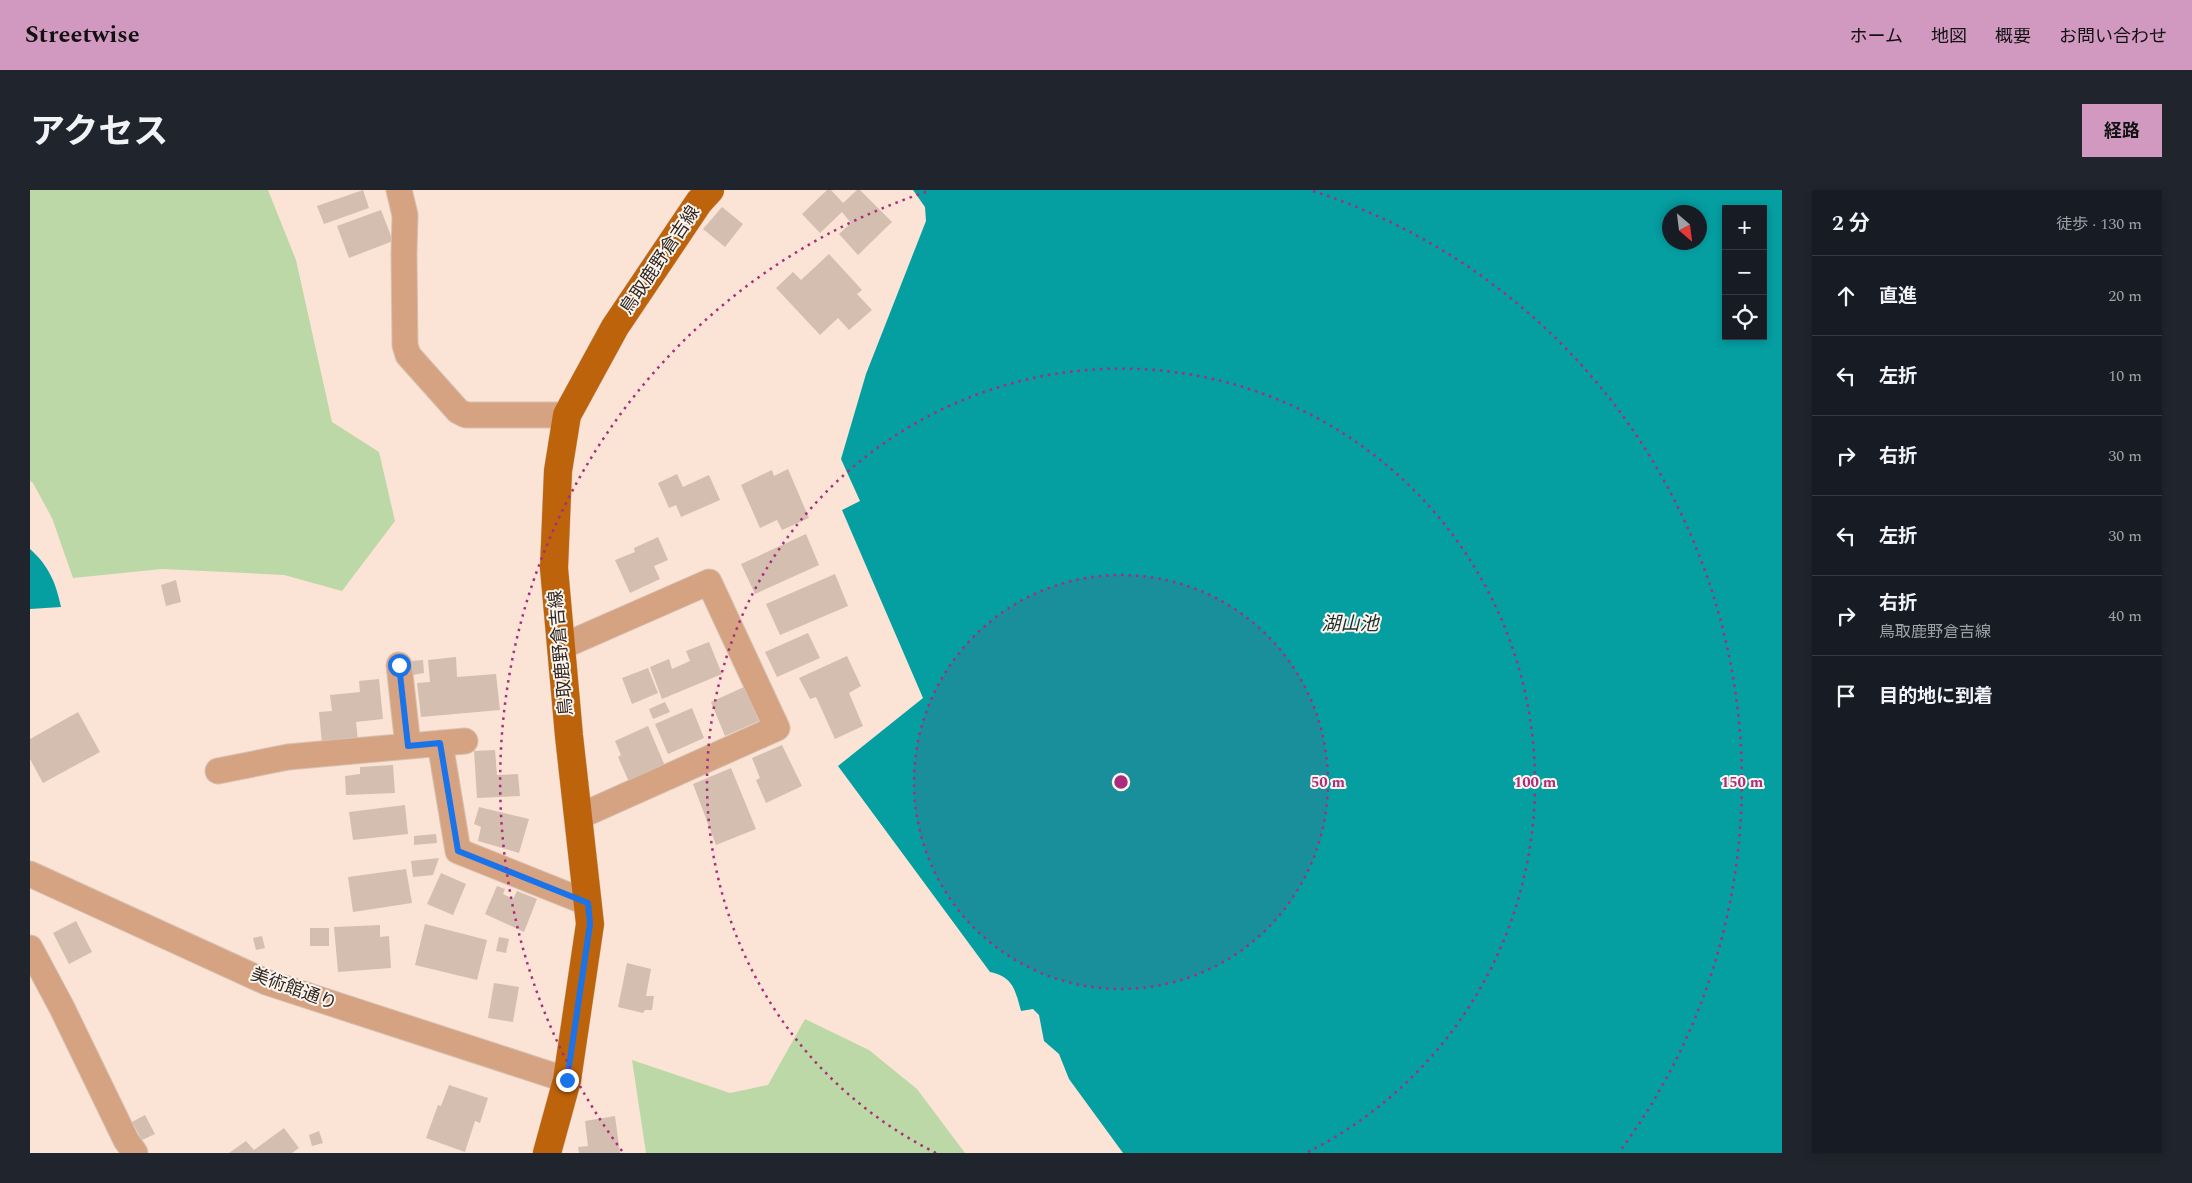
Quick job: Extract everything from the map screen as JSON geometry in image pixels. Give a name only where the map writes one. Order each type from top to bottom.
[{"type":"main road","name":"鳥取鹿野倉吉線","points":[[547,1153],[567,1080],[590,924],[554,568],[558,471],[567,415],[615,326],[699,202],[710,190]]},
{"type":"street","points":[[400,190],[405,215],[405,345],[408,355],[458,411],[466,415],[567,415]]},
{"type":"street","points":[[561,647],[709,582],[777,728],[578,818]]},
{"type":"street","points":[[399,665],[408,746]]},
{"type":"street","points":[[218,771],[288,757],[465,741]]},
{"type":"street","points":[[440,743],[458,851],[588,903]]},
{"type":"street","name":"美術館通り","points":[[30,874],[266,982],[567,1080]]},
{"type":"street","points":[[30,948],[62,1008],[126,1140],[135,1153]]},
{"type":"green space","points":[[30,190],[268,190],[296,260],[332,422],[379,452],[395,521],[342,591],[284,575],[162,569],[73,578],[52,518],[33,483],[30,481]]},
{"type":"green space","points":[[805,1019],[869,1050],[917,1089],[965,1153],[646,1153],[632,1060],[730,1093],[768,1085]]},
{"type":"water","name":"湖山池","points":[[913,190],[1782,190],[1782,1153],[1123,1153],[1069,1079],[1059,1054],[1044,1041],[1039,1015],[1033,1009],[1021,1011],[1012,985],[1004,977],[990,972],[838,766],[923,698],[842,510],[860,501],[841,459],[866,374],[926,221],[925,207]]},
{"type":"water","points":[[30,549],[37,555],[51,575],[61,607],[30,609]]},
{"type":"building","points":[[363,190],[369,208],[324,224],[317,206]]},
{"type":"building","points":[[827,190],[831,190],[843,203],[857,190],[860,190],[892,222],[858,255],[839,234],[851,223],[842,212],[820,233],[802,214]]},
{"type":"building","points":[[722,207],[743,224],[725,247],[703,229]]},
{"type":"building","points":[[381,210],[393,241],[349,258],[337,226]]},
{"type":"building","points":[[829,254],[862,290],[857,294],[872,310],[849,330],[838,318],[820,335],[776,288],[793,272],[801,280]]},
{"type":"building","points":[[788,469],[809,518],[782,530],[777,520],[760,528],[741,485],[772,470],[774,476]]},
{"type":"building","points":[[677,474],[683,487],[709,475],[720,500],[681,517],[676,505],[669,508],[658,483]]},
{"type":"building","points":[[806,534],[819,565],[755,594],[741,564]]},
{"type":"building","points":[[658,537],[668,560],[654,566],[660,579],[630,593],[615,560],[635,552],[634,548]]},
{"type":"building","points":[[835,574],[848,606],[780,635],[766,604]]},
{"type":"building","points":[[176,580],[181,602],[166,606],[161,585]]},
{"type":"building","points":[[808,633],[820,658],[777,677],[765,652]]},
{"type":"building","points":[[709,642],[722,674],[662,699],[650,667],[669,659],[672,669],[690,661],[686,651]]},
{"type":"building","points":[[847,656],[861,686],[849,693],[863,726],[835,739],[816,697],[810,699],[799,678]]},
{"type":"building","points":[[456,657],[457,677],[496,674],[500,710],[421,717],[417,683],[430,682],[428,660]]},
{"type":"building","points":[[423,660],[424,673],[413,675],[411,661]]},
{"type":"building","points":[[648,668],[658,693],[632,704],[622,678]]},
{"type":"building","points":[[379,679],[383,719],[356,722],[358,740],[322,744],[319,712],[332,711],[330,695],[360,692],[359,681]]},
{"type":"building","points":[[744,687],[759,721],[725,736],[711,702]]},
{"type":"building","points":[[665,702],[670,712],[653,719],[649,709]]},
{"type":"building","points":[[692,708],[704,738],[668,754],[655,724]]},
{"type":"building","points":[[78,712],[100,752],[43,783],[30,759],[30,739]]},
{"type":"building","points":[[648,726],[665,766],[629,782],[618,757],[621,755],[615,741]]},
{"type":"building","points":[[782,745],[802,786],[766,803],[756,780],[760,778],[752,758]]},
{"type":"building","points":[[495,750],[497,775],[518,774],[520,796],[477,798],[474,751]]},
{"type":"building","points":[[393,765],[395,793],[346,795],[345,776],[360,774],[360,767]]},
{"type":"building","points":[[731,768],[756,829],[716,845],[693,784]]},
{"type":"building","points":[[405,805],[408,834],[353,840],[349,812]]},
{"type":"building","points":[[479,807],[529,819],[519,853],[478,841],[481,827],[474,824]]},
{"type":"building","points":[[436,834],[437,843],[414,845],[414,836]]},
{"type":"building","points":[[439,858],[433,875],[413,877],[411,861]]},
{"type":"building","points":[[406,869],[412,903],[353,912],[348,877]]},
{"type":"building","points":[[441,873],[466,884],[453,915],[427,904]]},
{"type":"building","points":[[497,886],[505,889],[503,894],[513,899],[517,891],[537,899],[524,932],[485,914]]},
{"type":"building","points":[[76,921],[92,952],[69,964],[53,933]]},
{"type":"building","points":[[425,924],[487,940],[477,980],[415,965]]},
{"type":"building","points":[[380,925],[380,937],[389,936],[391,968],[338,972],[334,927]]},
{"type":"building","points":[[310,928],[329,928],[329,946],[310,946]]},
{"type":"building","points":[[262,936],[265,948],[256,950],[253,938]]},
{"type":"building","points":[[499,937],[509,939],[506,953],[496,951]]},
{"type":"building","points":[[627,963],[651,969],[646,996],[654,996],[652,1010],[645,1010],[643,1013],[618,1007]]},
{"type":"building","points":[[494,983],[519,987],[513,1022],[488,1018]]},
{"type":"building","points":[[449,1085],[488,1098],[480,1123],[475,1121],[465,1152],[426,1138],[438,1105],[441,1106]]},
{"type":"building","points":[[145,1115],[155,1134],[142,1140],[132,1122]]},
{"type":"building","points":[[615,1116],[620,1153],[579,1153],[578,1147],[588,1146],[585,1121]]},
{"type":"building","points":[[284,1128],[299,1148],[292,1153],[229,1153],[246,1141],[254,1150]]},
{"type":"building","points":[[319,1131],[323,1143],[312,1146],[309,1135]]},
{"type":"route","points":[[399,665],[408,746],[440,743],[458,851],[588,903],[590,924],[567,1080]]}]
